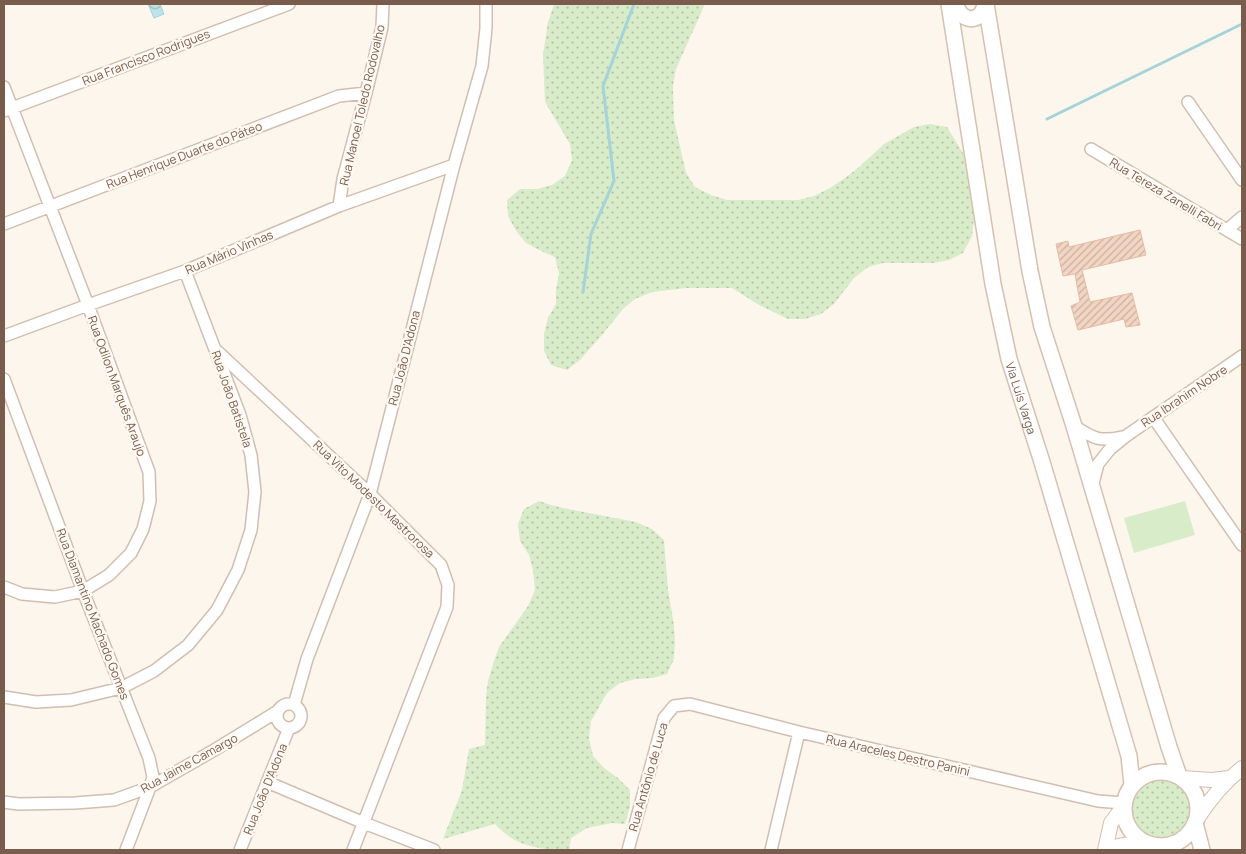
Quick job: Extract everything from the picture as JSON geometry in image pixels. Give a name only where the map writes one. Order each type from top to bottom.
[{"type":"main road","name":"Via Luís Varga","points":[[949,4],[993,284],[1009,359],[1045,471],[1129,756],[1132,784]]},
{"type":"main road","points":[[956,4],[960,13],[970,19],[980,16],[986,4]]},
{"type":"main road","points":[[986,4],[1030,271],[1042,327],[1074,426],[1169,747],[1180,777]]},
{"type":"main road","points":[[1154,772],[1167,772],[1180,777],[1190,786],[1196,796],[1198,808],[1196,821],[1190,832],[1182,839],[1168,845],[1151,846],[1133,834],[1125,822],[1123,805],[1132,784],[1142,776],[1154,772]]},
{"type":"main road","points":[[1196,821],[1202,850]]},
{"type":"street","name":"Rua Francisco Rodrigues","points":[[8,110],[289,4]]},
{"type":"street","name":"Rua Manoel Toledo Rodovalho","points":[[339,206],[343,179],[382,27],[383,4]]},
{"type":"street","name":"Rua João D'Adona","points":[[294,705],[307,659],[370,494],[454,165],[482,66],[486,28],[486,4]]},
{"type":"street","name":"Rua Odilon Marquês Araujo","points":[[4,87],[8,110],[50,207],[88,305],[148,472],[150,500],[143,530],[131,553],[109,575],[83,591],[55,597],[22,594],[4,587]]},
{"type":"street","name":"Rua Henrique Duarte do Páteo","points":[[4,224],[339,96],[366,93]]},
{"type":"street","points":[[1188,102],[1242,180]]},
{"type":"street","name":"Rua Tereza Zanelli Fabri","points":[[1091,149],[1242,239]]},
{"type":"street","name":"Rua Mário Vinhas","points":[[4,336],[186,271],[339,206],[454,165]]},
{"type":"street","points":[[1227,230],[1242,217]]},
{"type":"street","name":"Rua João Batistela","points":[[4,697],[36,702],[71,700],[121,688],[154,671],[188,645],[217,610],[238,570],[251,530],[255,492],[251,455],[240,415],[186,271]]},
{"type":"street","name":"Rua Vito Modesto Mastrorosa","points":[[215,349],[370,494],[441,565],[448,585],[447,607],[353,850]]},
{"type":"street","name":"Rua Ibrahim Nobre","points":[[1092,487],[1098,464],[1110,449],[1153,417],[1241,360]]},
{"type":"street","name":"Rua Diamantino Machado Gomes","points":[[4,379],[83,591],[149,758],[153,777],[126,850]]},
{"type":"street","points":[[1153,417],[1242,545]]},
{"type":"street","name":"Rua Ibrahim Nobre","points":[[1074,426],[1091,436],[1107,440],[1126,436]]},
{"type":"street","points":[[286,704],[294,705],[300,710],[301,718],[297,725],[289,728],[285,727],[279,722],[278,711],[286,704]]},
{"type":"street","name":"Rua Araceles Destro Panini","points":[[674,706],[690,704],[799,732],[1098,801],[1123,805]]},
{"type":"street","name":"Rua Antônio de Luca","points":[[628,850],[664,718],[674,706]]},
{"type":"street","name":"Rua Jaime Camargo","points":[[4,802],[18,804],[75,803],[114,800],[150,787],[216,750],[278,711]]},
{"type":"street","name":"Rua João D'Adona","points":[[240,850],[289,728]]},
{"type":"street","points":[[771,850],[799,732]]},
{"type":"street","points":[[1196,821],[1208,802],[1229,778],[1242,768]]},
{"type":"street","points":[[1180,777],[1212,780],[1229,778]]},
{"type":"street","points":[[268,782],[364,823],[434,850]]},
{"type":"street","points":[[1105,850],[1110,823],[1123,805]]},
{"type":"street","points":[[1105,850],[1129,843],[1151,846]]},
{"type":"green space","points":[[554,4],[705,4],[676,69],[673,86],[674,120],[686,173],[695,187],[711,195],[727,200],[798,200],[814,196],[845,178],[884,144],[914,127],[930,124],[947,127],[964,155],[971,187],[974,219],[972,236],[963,253],[949,260],[933,263],[883,263],[868,267],[854,278],[834,304],[821,314],[805,319],[788,319],[759,305],[732,288],[686,288],[652,292],[635,299],[623,309],[580,360],[567,370],[551,365],[544,351],[544,334],[548,318],[556,304],[559,273],[555,257],[526,243],[516,231],[508,216],[507,200],[520,189],[537,189],[552,185],[565,176],[572,160],[570,144],[545,102],[543,55],[548,22]]},
{"type":"green space","points":[[539,501],[568,509],[636,522],[652,529],[664,540],[668,590],[674,625],[674,659],[667,674],[620,683],[607,693],[591,721],[589,738],[593,756],[630,790],[630,807],[625,824],[612,823],[587,828],[571,838],[569,850],[545,849],[521,843],[507,835],[495,824],[443,839],[462,790],[469,749],[485,745],[488,681],[499,647],[528,606],[535,590],[533,570],[529,555],[520,541],[518,524],[524,509]]},
{"type":"green space","points":[[1185,501],[1195,535],[1134,553],[1124,518]]},
{"type":"green space","points":[[1155,778],[1167,778],[1178,783],[1186,791],[1191,802],[1189,820],[1178,833],[1167,838],[1155,838],[1144,833],[1136,825],[1131,814],[1131,802],[1136,791],[1144,783]]},
{"type":"water","points":[[148,4],[160,4],[164,14],[154,18]]},
{"type":"building","points":[[1140,230],[1146,255],[1082,270],[1090,302],[1132,293],[1140,325],[1126,327],[1124,319],[1078,330],[1071,306],[1080,302],[1075,274],[1063,276],[1056,244],[1068,241],[1069,247]]},
{"type":"waterway","points":[[583,292],[591,234],[614,181],[603,86],[634,4]]},
{"type":"waterway","points":[[1047,119],[1242,24]]}]
